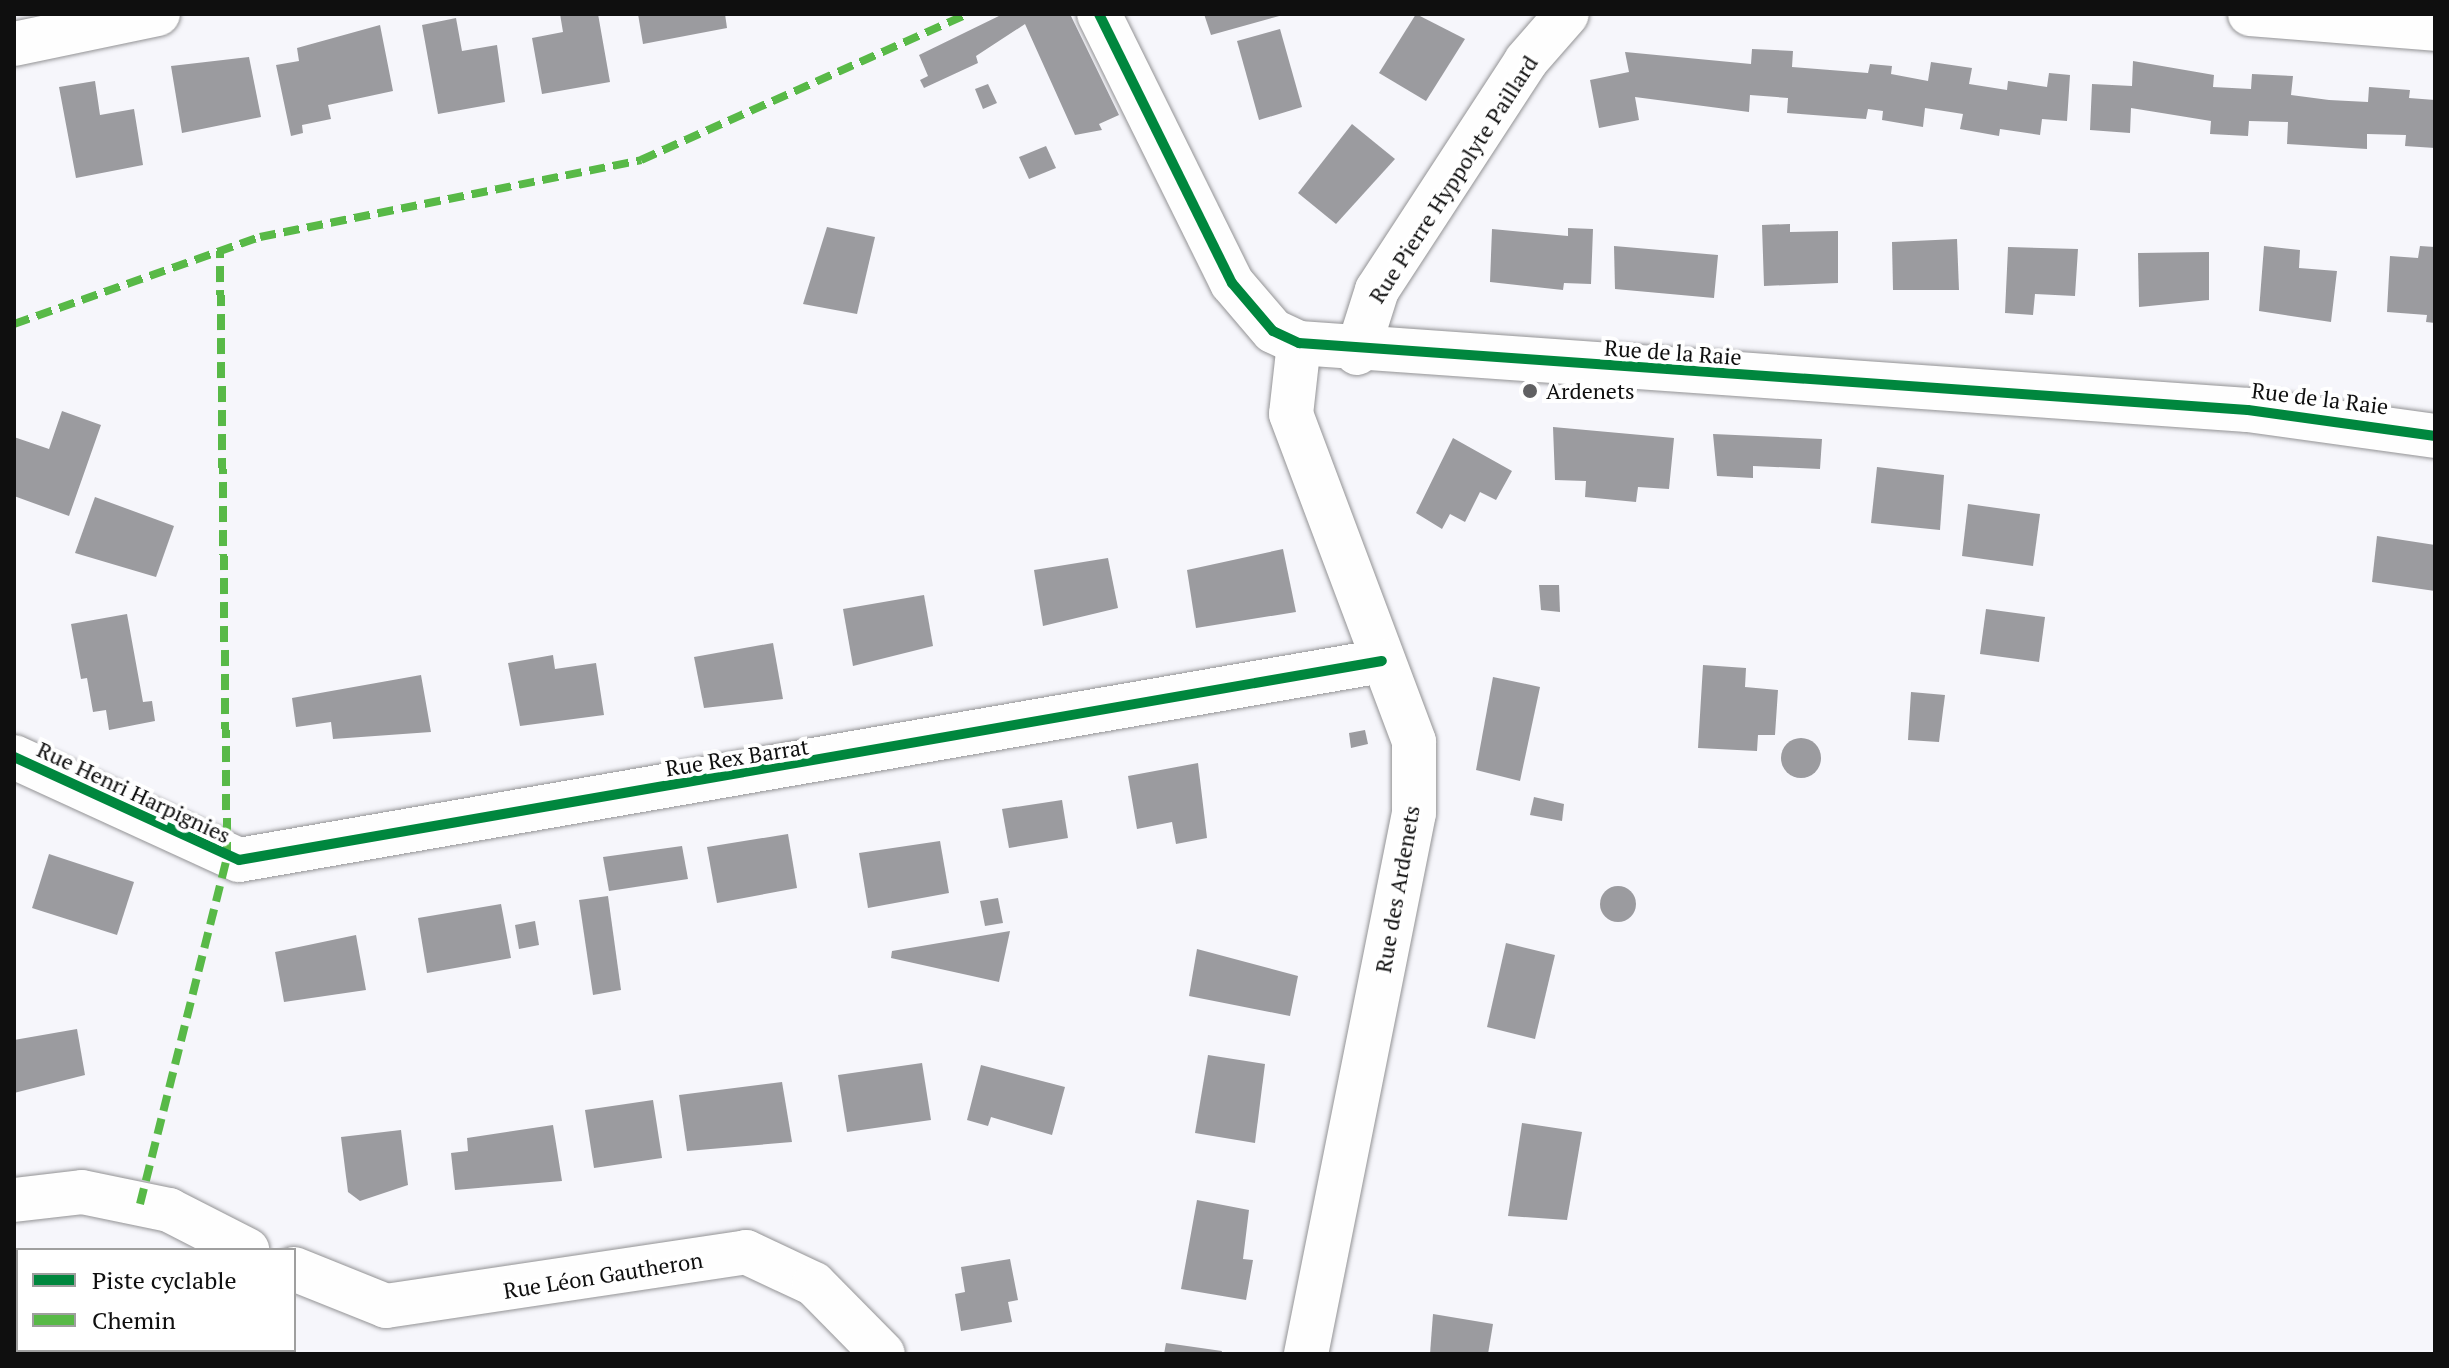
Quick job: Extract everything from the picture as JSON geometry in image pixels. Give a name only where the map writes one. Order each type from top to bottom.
[{"type":"street","points":[[14,44],[158,14]]},
{"type":"street","name":"Rue de la Raie","points":[[1099,14],[1232,283],[1273,331],[1299,343],[1357,353],[2248,410],[2435,436]]},
{"type":"street","name":"Rue Pierre Hyppolyte Paillard","points":[[1357,353],[1377,290],[1526,61],[1567,14]]},
{"type":"street","points":[[2250,14],[2343,17],[2435,29]]},
{"type":"street","name":"Rue des Ardenets","points":[[1299,343],[1291,414],[1414,742],[1414,813],[1306,1354]]},
{"type":"street","name":"Rue Rex Barrat","points":[[239,860],[1382,661]]},
{"type":"street","name":"Rue Henri Harpignies","points":[[14,757],[239,860]]},
{"type":"street","points":[[14,1200],[82,1192],[169,1210],[243,1248]]},
{"type":"street","name":"Rue Léon Gautheron","points":[[296,1270],[386,1306],[746,1252],[814,1284],[883,1354]]},
{"type":"building","points":[[560,14],[598,14],[610,82],[542,94],[532,38],[563,32]]},
{"type":"building","points":[[638,14],[725,14],[727,28],[643,44]]},
{"type":"building","points":[[1003,14],[1070,14],[1119,115],[1099,124],[1102,130],[1075,135],[1025,24],[976,56],[978,63],[924,88],[920,80],[928,76],[919,55]]},
{"type":"building","points":[[1204,14],[1283,14],[1283,15],[1211,35]]},
{"type":"building","points":[[1416,14],[1465,39],[1426,101],[1379,73]]},
{"type":"building","points":[[456,18],[462,51],[497,45],[505,102],[438,114],[422,25]]},
{"type":"building","points":[[380,25],[393,91],[328,105],[331,119],[302,125],[303,133],[291,136],[276,65],[299,61],[297,48]]},
{"type":"building","points":[[1280,29],[1302,107],[1259,120],[1237,41]]},
{"type":"building","points":[[1752,49],[1793,51],[1792,67],[1868,73],[1870,64],[1892,66],[1891,74],[1928,81],[1931,62],[1972,68],[1969,84],[2007,90],[2008,81],[2047,87],[2049,73],[2070,75],[2067,121],[2042,119],[2040,135],[2000,129],[1999,136],[1960,129],[1963,114],[1925,108],[1923,127],[1882,120],[1883,111],[1868,109],[1866,119],[1787,113],[1788,98],[1750,95],[1749,112],[1635,97],[1639,120],[1599,128],[1590,80],[1629,72],[1625,52],[1751,64]]},
{"type":"building","points":[[249,57],[261,117],[182,133],[171,66]]},
{"type":"building","points":[[2133,61],[2214,75],[2213,87],[2251,89],[2252,74],[2293,76],[2291,95],[2329,100],[2368,102],[2369,87],[2410,90],[2409,98],[2435,100],[2435,148],[2405,146],[2406,135],[2367,134],[2367,149],[2287,144],[2288,122],[2249,121],[2248,136],[2210,134],[2211,121],[2131,108],[2130,133],[2090,130],[2092,84],[2132,86]]},
{"type":"building","points":[[95,81],[100,115],[134,109],[143,165],[76,178],[59,87]]},
{"type":"building","points":[[988,84],[997,103],[983,109],[975,89]]},
{"type":"building","points":[[1352,124],[1395,159],[1336,224],[1298,193]]},
{"type":"building","points":[[1046,146],[1056,168],[1029,179],[1019,157]]},
{"type":"building","points":[[1790,224],[1790,232],[1838,231],[1838,283],[1764,286],[1762,225]]},
{"type":"building","points":[[827,227],[875,237],[857,314],[803,304]]},
{"type":"building","points":[[1568,228],[1593,229],[1591,284],[1564,283],[1563,290],[1490,282],[1492,229],[1568,236]]},
{"type":"building","points":[[1957,239],[1959,290],[1893,290],[1892,242]]},
{"type":"building","points":[[1614,246],[1718,255],[1714,298],[1615,289]]},
{"type":"building","points":[[2264,246],[2300,250],[2299,268],[2337,271],[2331,322],[2259,311]]},
{"type":"building","points":[[2420,246],[2435,247],[2435,323],[2426,322],[2427,315],[2387,312],[2390,256],[2418,258]]},
{"type":"building","points":[[2008,247],[2078,249],[2075,296],[2035,294],[2033,315],[2005,313]]},
{"type":"building","points":[[2209,252],[2209,300],[2139,307],[2138,253]]},
{"type":"building","points":[[62,411],[101,425],[69,516],[14,496],[14,437],[49,449]]},
{"type":"building","points":[[1553,427],[1674,438],[1669,489],[1638,487],[1636,502],[1585,497],[1586,481],[1555,480]]},
{"type":"building","points":[[1713,434],[1822,439],[1820,469],[1753,466],[1753,478],[1717,476]]},
{"type":"building","points":[[1453,438],[1512,471],[1496,500],[1480,492],[1465,522],[1450,514],[1442,529],[1416,513]]},
{"type":"building","points":[[1877,467],[1944,475],[1940,530],[1871,523]]},
{"type":"building","points":[[95,497],[174,526],[156,577],[75,553]]},
{"type":"building","points":[[1968,504],[2040,514],[2033,566],[1962,556]]},
{"type":"building","points":[[2377,536],[2435,545],[2435,591],[2372,582]]},
{"type":"building","points":[[1283,549],[1296,612],[1196,628],[1187,570]]},
{"type":"building","points":[[1108,558],[1118,608],[1043,626],[1034,570]]},
{"type":"building","points":[[1539,585],[1559,585],[1560,612],[1541,610]]},
{"type":"building","points":[[924,595],[933,646],[853,666],[843,609]]},
{"type":"building","points":[[1986,609],[2045,617],[2039,662],[1980,654]]},
{"type":"building","points":[[127,614],[143,702],[152,701],[155,721],[109,730],[106,710],[93,712],[87,678],[81,679],[71,624]]},
{"type":"building","points":[[773,643],[783,699],[704,708],[694,657]]},
{"type":"building","points":[[553,655],[555,669],[596,663],[604,715],[520,726],[508,663]]},
{"type":"building","points":[[1703,665],[1746,668],[1745,687],[1778,690],[1775,735],[1758,735],[1757,751],[1698,748]]},
{"type":"building","points":[[421,675],[431,732],[333,739],[331,722],[296,727],[292,698]]},
{"type":"building","points":[[1493,677],[1540,687],[1520,781],[1476,770]]},
{"type":"building","points":[[1911,692],[1945,695],[1939,742],[1908,740]]},
{"type":"building","points":[[1365,730],[1368,744],[1351,748],[1349,733]]},
{"type":"building","points":[[1801,738],[1815,744],[1821,758],[1815,772],[1801,778],[1787,772],[1781,758],[1787,744]]},
{"type":"building","points":[[1198,763],[1207,838],[1176,844],[1172,822],[1137,829],[1128,776]]},
{"type":"building","points":[[1534,797],[1564,804],[1562,821],[1530,815]]},
{"type":"building","points":[[1062,800],[1068,838],[1009,848],[1002,809]]},
{"type":"building","points":[[788,834],[797,888],[717,903],[707,847]]},
{"type":"building","points":[[940,841],[949,893],[868,908],[859,853]]},
{"type":"building","points":[[682,846],[688,879],[609,891],[603,857]]},
{"type":"building","points":[[49,854],[134,882],[117,935],[32,908]]},
{"type":"building","points":[[1618,886],[1631,891],[1636,904],[1631,917],[1618,922],[1605,917],[1600,904],[1605,891]]},
{"type":"building","points":[[608,896],[621,990],[593,995],[579,900]]},
{"type":"building","points":[[998,898],[1003,923],[985,926],[980,901]]},
{"type":"building","points":[[501,904],[511,958],[427,973],[418,918]]},
{"type":"building","points":[[535,921],[539,945],[519,949],[515,925]]},
{"type":"building","points":[[1010,931],[999,982],[891,958],[892,951]]},
{"type":"building","points":[[356,935],[366,990],[284,1002],[275,952]]},
{"type":"building","points":[[1506,943],[1555,955],[1535,1039],[1487,1027]]},
{"type":"building","points":[[1197,949],[1298,976],[1290,1016],[1189,996]]},
{"type":"building","points":[[77,1029],[85,1075],[14,1093],[14,1040]]},
{"type":"building","points":[[1208,1055],[1265,1064],[1255,1143],[1195,1133]]},
{"type":"building","points":[[922,1063],[931,1120],[847,1132],[838,1075]]},
{"type":"building","points":[[981,1065],[1065,1087],[1052,1135],[991,1117],[988,1126],[967,1120]]},
{"type":"building","points":[[782,1082],[792,1142],[687,1151],[679,1095]]},
{"type":"building","points":[[653,1100],[662,1158],[594,1168],[585,1110]]},
{"type":"building","points":[[1522,1123],[1582,1132],[1567,1220],[1508,1216]]},
{"type":"building","points":[[553,1125],[562,1181],[455,1190],[451,1153],[468,1151],[467,1138]]},
{"type":"building","points":[[401,1130],[408,1185],[360,1201],[348,1192],[341,1137]]},
{"type":"building","points":[[1197,1200],[1249,1210],[1243,1259],[1253,1260],[1246,1300],[1181,1289]]},
{"type":"building","points":[[1010,1259],[1018,1300],[1008,1302],[1012,1322],[961,1331],[955,1294],[965,1292],[961,1267]]},
{"type":"building","points":[[16,1270],[14,1325],[14,1271]]},
{"type":"building","points":[[1433,1314],[1493,1324],[1488,1354],[1430,1354]]},
{"type":"building","points":[[1166,1343],[1222,1351],[1221,1354],[1164,1354]]},
{"type":"marked path","points":[[14,324],[260,237],[641,160],[968,14]]},
{"type":"marked path","points":[[140,1204],[227,858],[220,251]]},
{"type":"cycle path","points":[[1099,14],[1232,283],[1273,331],[1299,343],[2248,410],[2435,436]]},
{"type":"cycle path","points":[[14,757],[239,860],[1382,661]]},
{"type":"place","name":"Ardenets","points":[[1530,391]]}]
